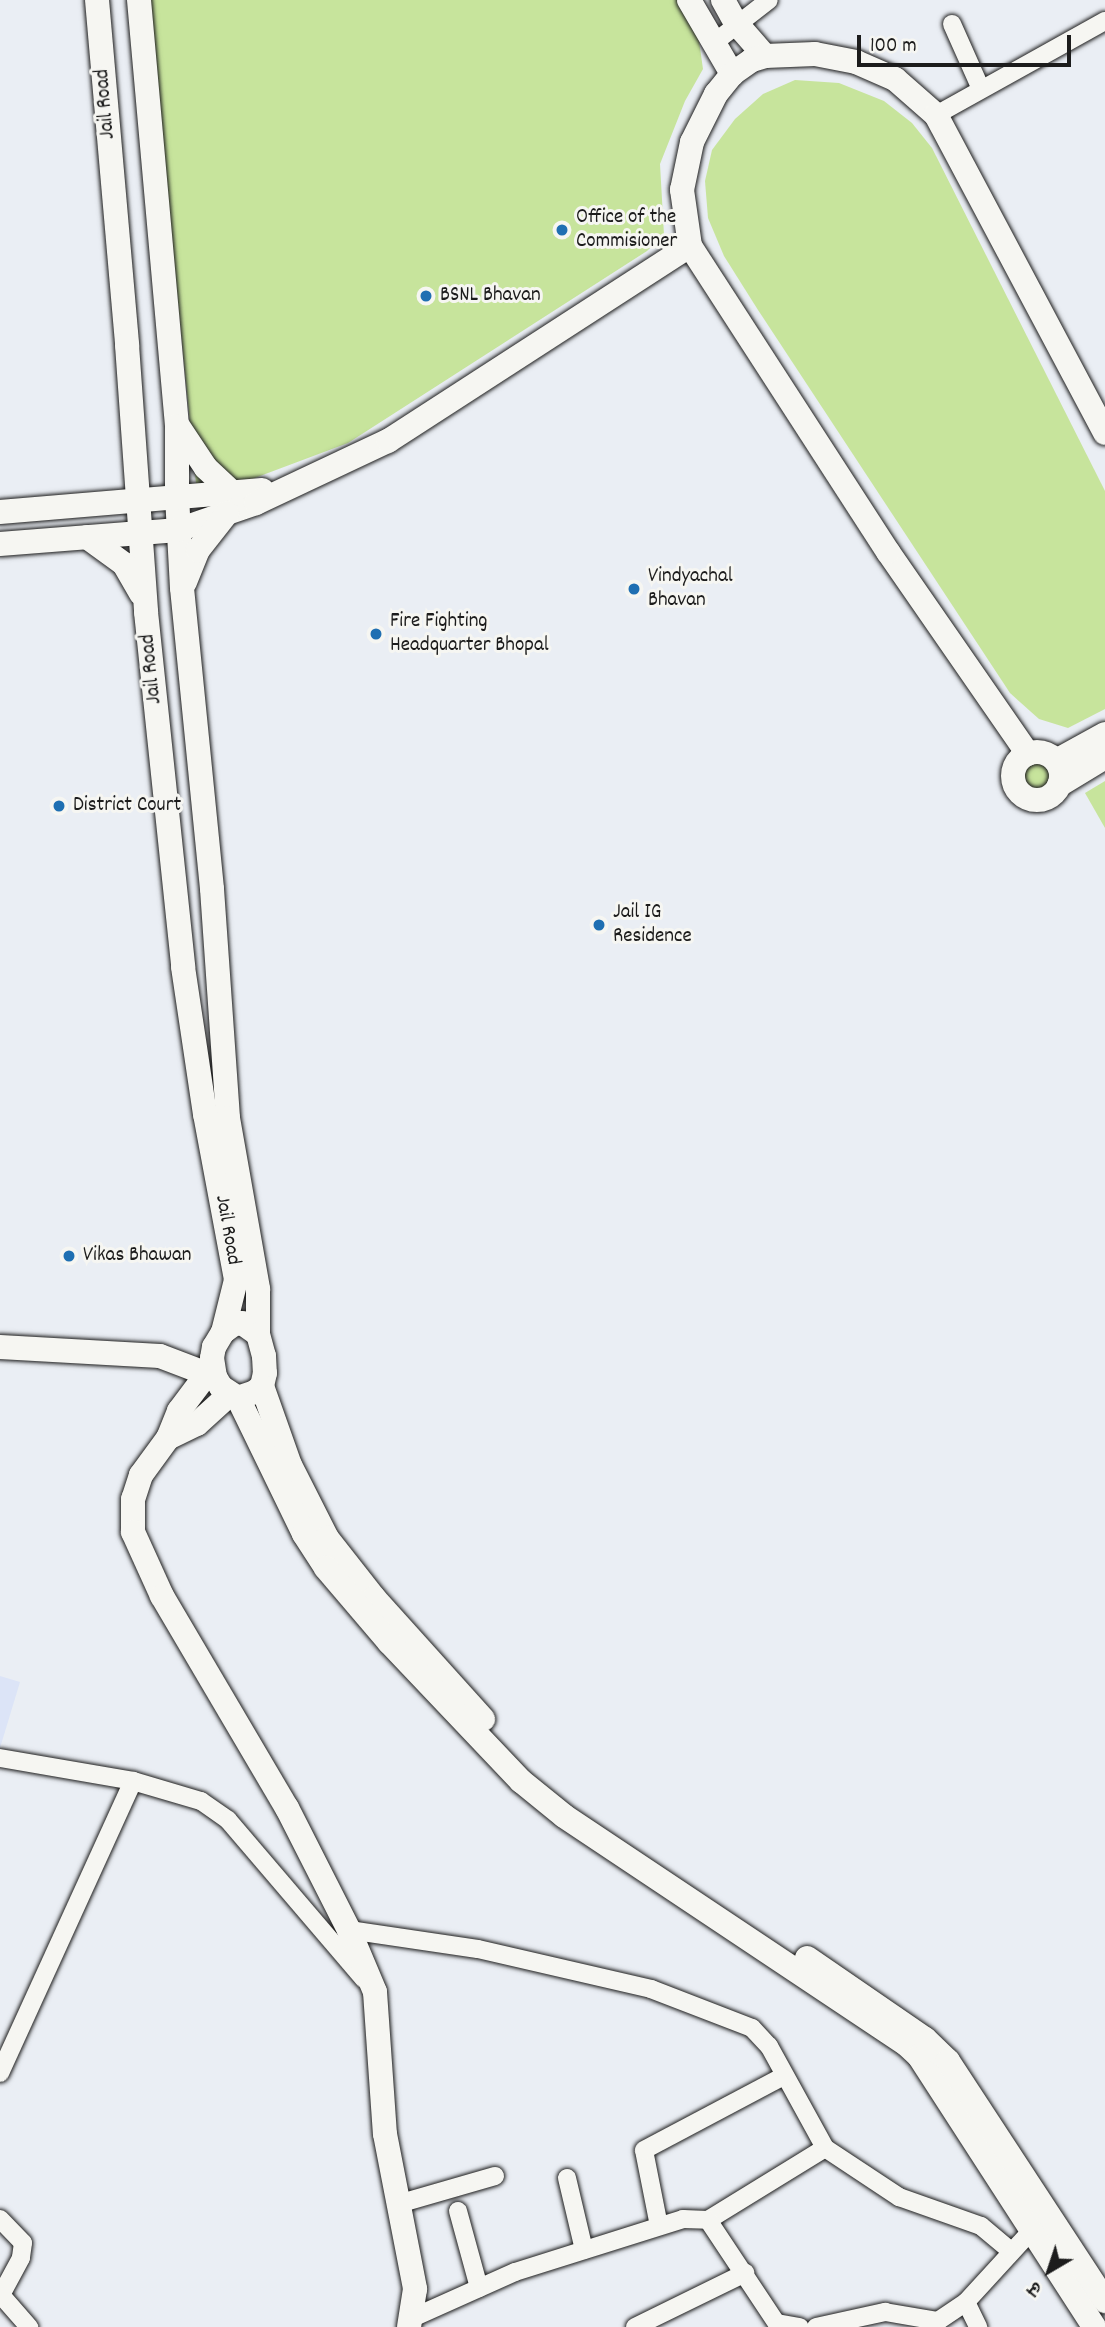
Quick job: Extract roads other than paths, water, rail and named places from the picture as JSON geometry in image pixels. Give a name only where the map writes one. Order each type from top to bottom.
[{"type":"main road","name":"Jail Road","points":[[97,0],[127,345],[145,601],[183,967],[202,1100],[236,1280],[220,1336]]},
{"type":"main road","name":"Jail Road","points":[[139,0],[177,426],[178,530],[182,589],[212,889],[228,1118],[257,1281],[258,1334]]},
{"type":"main road","points":[[689,0],[732,74]]},
{"type":"main road","points":[[723,0],[736,23],[765,56]]},
{"type":"main road","points":[[1028,754],[888,552],[690,246],[682,190],[692,142],[716,94],[732,74],[752,60],[765,56],[815,54],[856,62],[895,79],[936,115],[1105,433]]},
{"type":"main road","points":[[0,544],[178,530],[230,503],[291,487],[388,441],[690,246]]},
{"type":"main road","points":[[177,426],[230,503]]},
{"type":"main road","points":[[0,512],[177,496],[230,503]]},
{"type":"main road","points":[[182,589],[198,550],[230,503]]},
{"type":"main road","points":[[87,537],[124,565],[145,601]]},
{"type":"main road","points":[[1058,773],[1043,752],[1028,754],[1016,765],[1013,773],[1017,789],[1022,795],[1030,799],[1046,798],[1058,773],[1105,734]]},
{"type":"main road","points":[[1058,773],[1105,757]]},
{"type":"main road","points":[[160,1356],[220,1336],[242,1323],[258,1334],[265,1365],[262,1386],[290,1465],[332,1546],[374,1598],[515,1754],[598,1821],[866,1997],[939,2051],[1105,2301]]},
{"type":"main road","points":[[220,1336],[214,1347],[220,1382],[304,1534],[326,1567],[389,1642],[521,1781],[564,1816],[906,2044],[928,2068],[1094,2327]]},
{"type":"main road","points":[[0,1347],[160,1356],[220,1382],[245,1397],[262,1386]]},
{"type":"main road","points":[[220,1382],[179,1411],[168,1438],[141,1475],[133,1499],[133,1532],[162,1596],[287,1808],[349,1930],[375,1992],[385,2134],[415,2289],[410,2323]]},
{"type":"street","points":[[715,42],[736,23],[769,0]]},
{"type":"street","points":[[936,115],[1105,21]]},
{"type":"street","points":[[952,24],[981,89]]},
{"type":"street","points":[[0,1758],[133,1781],[201,1801],[228,1820],[375,1992]]},
{"type":"street","points":[[0,2073],[133,1781]]},
{"type":"street","points":[[349,1930],[478,1949],[651,1989],[752,2028],[769,2046],[825,2148],[899,2197],[981,2226],[1010,2250]]},
{"type":"street","points":[[659,2226],[644,2150],[784,2076]]},
{"type":"street","points":[[410,2323],[515,2272],[683,2219],[708,2220],[825,2148]]},
{"type":"street","points":[[398,2204],[495,2176]]},
{"type":"street","points":[[567,2179],[584,2250]]},
{"type":"street","points":[[458,2211],[479,2288]]},
{"type":"street","points":[[0,2220],[23,2243],[19,2262],[1,2295],[29,2327]]},
{"type":"street","points":[[708,2220],[778,2325],[800,2327]]},
{"type":"street","points":[[816,2327],[885,2312],[938,2321],[965,2302],[1010,2250],[1031,2231]]},
{"type":"street","points":[[635,2327],[745,2273]]},
{"type":"street","points":[[965,2302],[978,2327]]},
{"type":"place","name":"Office of the Commisioner","points":[[562,230]]},
{"type":"place","name":"BSNL Bhavan","points":[[426,296]]},
{"type":"place","name":"Vindyachal Bhavan","points":[[634,589]]},
{"type":"place","name":"Fire Fighting Headquarter Bhopal","points":[[376,634]]},
{"type":"place","name":"District Court","points":[[59,806]]},
{"type":"place","name":"Jail IG Residence","points":[[599,925]]},
{"type":"place","name":"Vikas Bhawan","points":[[69,1256]]}]
